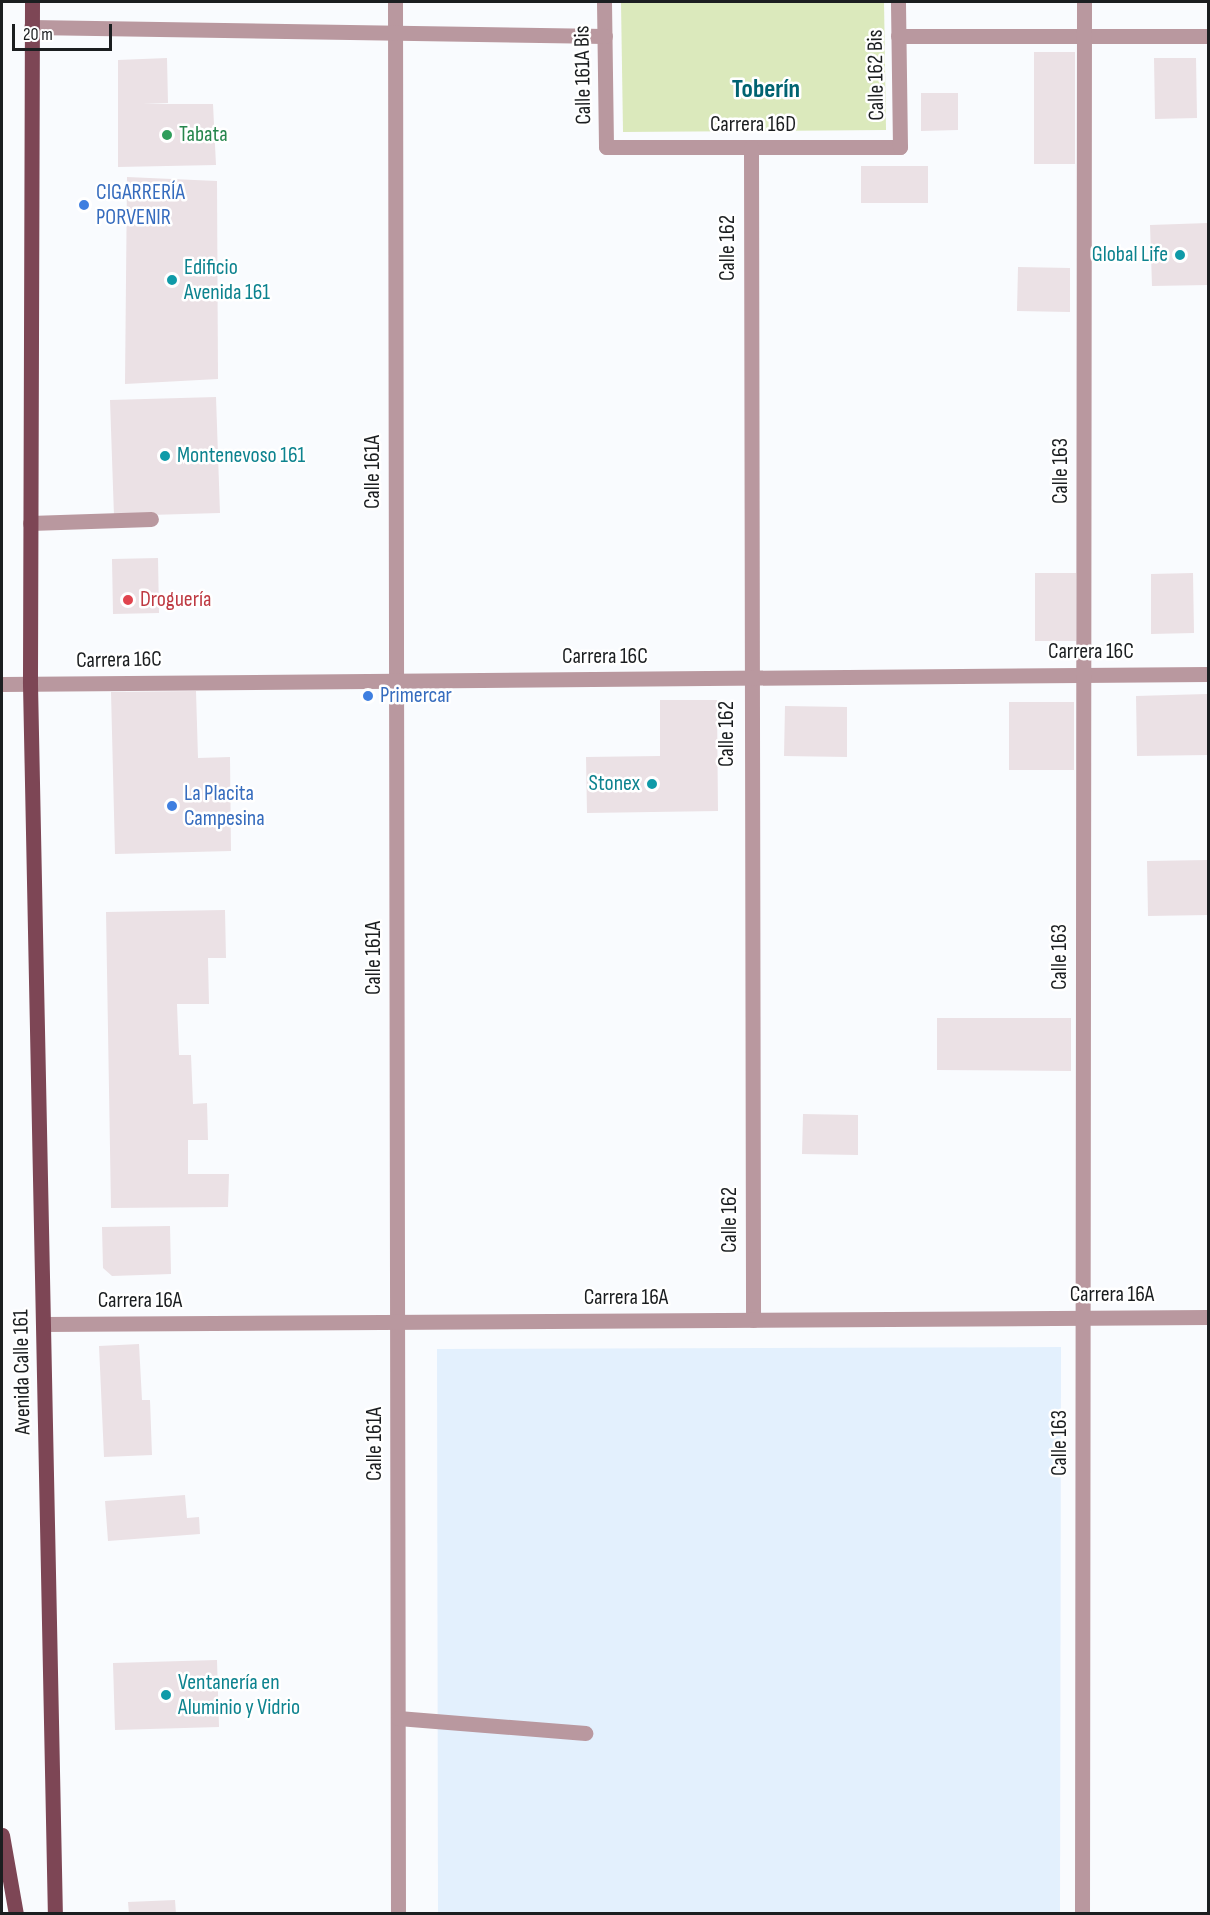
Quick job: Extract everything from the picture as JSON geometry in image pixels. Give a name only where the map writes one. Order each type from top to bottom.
[{"type":"main road","name":"Avenida Calle 161","points":[[32,2],[30,684],[55,1914]]},
{"type":"main road","points":[[2,1835],[16,1914]]},
{"type":"street","name":"Calle 161A","points":[[395,2],[398,1914]]},
{"type":"street","name":"Calle 161A Bis","points":[[604,2],[606,147]]},
{"type":"street","name":"Calle 162 Bis","points":[[898,2],[900,147]]},
{"type":"street","name":"Calle 163","points":[[1082,1914],[1084,2]]},
{"type":"street","points":[[32,27],[605,36]]},
{"type":"street","points":[[898,36],[1209,36]]},
{"type":"street","name":"Carrera 16D","points":[[606,147],[900,147]]},
{"type":"street","name":"Calle 162","points":[[751,147],[750,678],[753,1320]]},
{"type":"street","points":[[30,523],[151,519]]},
{"type":"street","name":"Carrera 16C","points":[[2,684],[1209,674]]},
{"type":"street","name":"Carrera 16A","points":[[43,1324],[1209,1317]]},
{"type":"street","points":[[398,1718],[585,1733]]},
{"type":"shaded area","points":[[1061,1347],[1060,1913],[438,1913],[437,1349]]},
{"type":"green space","points":[[621,2],[884,2],[886,130],[623,132]]},
{"type":"building","points":[[1034,52],[1075,52],[1075,164],[1034,164]]},
{"type":"building","name":"Tabata","points":[[167,58],[168,103],[143,104],[213,104],[216,165],[118,167],[118,60]]},
{"type":"building","points":[[1154,58],[1196,58],[1197,118],[1155,119]]},
{"type":"building","points":[[921,93],[958,93],[958,130],[921,131]]},
{"type":"building","points":[[861,166],[928,166],[928,203],[861,203]]},
{"type":"building","name":"Edificio Avenida 161","points":[[127,177],[217,181],[218,379],[125,384]]},
{"type":"building","name":"Global Life","points":[[1208,223],[1208,285],[1152,286],[1150,225]]},
{"type":"building","points":[[1018,267],[1070,268],[1070,312],[1017,311]]},
{"type":"building","name":"Montenevoso 161","points":[[216,397],[220,513],[114,516],[110,400]]},
{"type":"building","points":[[158,558],[159,613],[113,614],[112,559]]},
{"type":"building","points":[[1035,573],[1076,573],[1076,641],[1035,641]]},
{"type":"building","points":[[1193,573],[1194,633],[1151,634],[1151,574]]},
{"type":"building","name":"La Placita Campesina","points":[[196,691],[198,758],[230,757],[231,851],[115,854],[111,692]]},
{"type":"building","points":[[1207,694],[1208,755],[1137,756],[1136,696]]},
{"type":"building","name":"Stonex","points":[[660,700],[717,700],[718,811],[587,813],[586,757],[660,756]]},
{"type":"building","points":[[1009,702],[1074,702],[1074,770],[1009,770]]},
{"type":"building","points":[[785,706],[847,707],[847,757],[784,756]]},
{"type":"building","points":[[1208,860],[1208,915],[1148,916],[1147,861]]},
{"type":"building","points":[[225,910],[226,958],[208,958],[209,1004],[177,1004],[179,1055],[191,1055],[193,1104],[207,1103],[208,1140],[188,1140],[188,1174],[229,1174],[228,1207],[111,1208],[106,912]]},
{"type":"building","points":[[937,1018],[1071,1018],[1071,1071],[937,1070]]},
{"type":"building","points":[[803,1114],[858,1115],[858,1155],[802,1154]]},
{"type":"building","points":[[170,1226],[171,1274],[112,1276],[103,1268],[102,1227]]},
{"type":"building","points":[[139,1344],[142,1400],[150,1400],[152,1455],[104,1457],[99,1346]]},
{"type":"building","points":[[185,1495],[187,1518],[199,1517],[200,1534],[108,1541],[105,1501]]},
{"type":"building","name":"Ventanería en Aluminio y Vidrio","points":[[217,1660],[219,1727],[115,1730],[113,1663]]},
{"type":"building","points":[[175,1900],[176,1914],[129,1914],[128,1902]]},
{"type":"place","name":"Tabata","points":[[167,135]]},
{"type":"place","name":"CIGARRERÍA PORVENIR","points":[[84,205]]},
{"type":"place","name":"Global Life","points":[[1180,255]]},
{"type":"place","name":"Edificio Avenida 161","points":[[172,280]]},
{"type":"place","name":"Montenevoso 161","points":[[165,456]]},
{"type":"place","name":"Droguería","points":[[128,600]]},
{"type":"place","name":"Primercar","points":[[368,696]]},
{"type":"place","name":"Stonex","points":[[652,784]]},
{"type":"place","name":"La Placita Campesina","points":[[172,806]]},
{"type":"place","name":"Ventanería en Aluminio y Vidrio","points":[[166,1695]]},
{"type":"district","name":"Toberín","points":[[766,90]]}]
